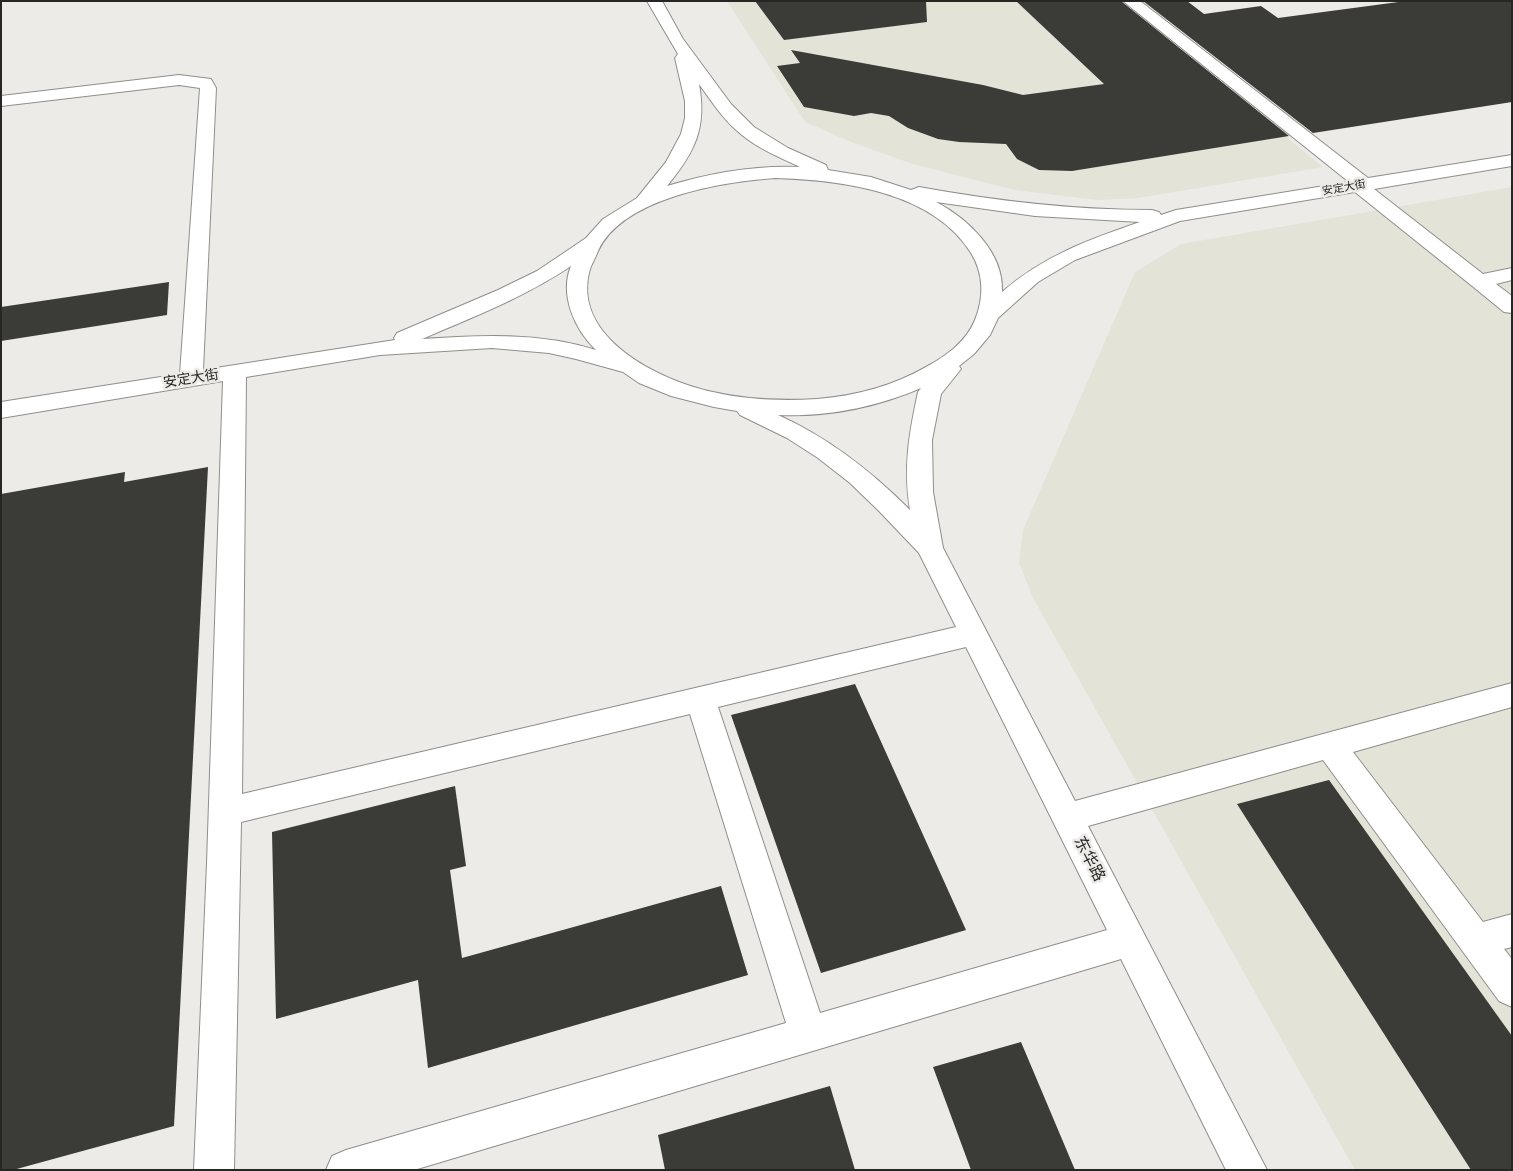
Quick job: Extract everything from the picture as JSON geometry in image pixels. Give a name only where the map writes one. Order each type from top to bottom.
[{"type":"street","points":[[654,1],[676,40],[725,108],[748,131],[782,152],[813,167],[899,192],[927,205],[957,225],[971,238],[983,256],[991,274],[993,294],[990,314],[980,333],[930,392],[920,440],[920,492],[930,548]]},
{"type":"street","points":[[1130,1],[1512,307]]},
{"type":"street","points":[[643,203],[672,169],[690,138],[694,115],[688,72],[676,40]]},
{"type":"street","points":[[1,101],[179,80],[205,83],[208,88],[191,379]]},
{"type":"street","name":"安定大街","points":[[1176,216],[1512,160]]},
{"type":"street","points":[[637,371],[608,349],[596,337],[584,318],[578,298],[577,280],[582,262],[595,240],[605,229],[622,215],[643,203],[691,184],[746,174],[801,173],[852,179]]},
{"type":"street","points":[[876,185],[974,203],[1043,212],[1109,217],[1176,216]]},
{"type":"street","points":[[990,314],[1031,278],[1068,256],[1110,238],[1176,216]]},
{"type":"street","points":[[380,348],[506,295],[544,275],[595,240]]},
{"type":"street","points":[[1478,281],[1512,274]]},
{"type":"street","points":[[380,348],[492,341],[549,346],[582,353],[637,371],[666,385],[699,396],[735,404],[773,407],[812,407],[849,402],[884,394],[916,383],[943,368],[964,351]]},
{"type":"street","name":"安定大街","points":[[1,410],[380,348]]},
{"type":"street","points":[[214,1170],[235,372]]},
{"type":"street","points":[[735,404],[809,441],[858,475],[892,506],[930,548]]},
{"type":"street","name":"东华路","points":[[930,548],[1247,1170]]},
{"type":"street","points":[[224,812],[974,634]]},
{"type":"street","points":[[1068,817],[1512,695]]},
{"type":"street","points":[[700,699],[808,1034]]},
{"type":"street","points":[[1330,745],[1512,988]]},
{"type":"street","points":[[1476,941],[1512,930]]},
{"type":"street","points":[[346,1170],[1130,940]]},
{"type":"shaded area","points":[[727,1],[1118,1],[1323,167],[1138,198],[1097,200],[1014,190],[913,164],[851,142],[805,122]]},
{"type":"shaded area","points":[[1512,187],[1512,1170],[1355,1170],[1033,598],[1019,563],[1023,530],[1135,272],[1181,244]]},
{"type":"building","points":[[755,1],[926,1],[927,22],[784,40]]},
{"type":"building","points":[[1016,1],[1121,1],[1289,136],[1072,171],[1039,170],[1017,159],[1006,144],[938,139],[908,128],[889,116],[871,113],[854,116],[804,107],[777,66],[800,63],[791,50],[983,85],[1023,95],[1104,84]]},
{"type":"building","points":[[1143,1],[1187,1],[1204,14],[1261,6],[1278,18],[1406,1],[1512,1],[1512,102],[1313,133]]},
{"type":"building","points":[[169,282],[167,315],[1,341],[1,307]]},
{"type":"building","points":[[208,467],[174,1126],[13,1170],[1,1170],[1,494],[125,472],[124,482]]},
{"type":"building","points":[[855,684],[966,930],[821,973],[731,715]]},
{"type":"building","points":[[1329,780],[1512,1036],[1512,1170],[1471,1170],[1237,804]]},
{"type":"building","points":[[455,786],[466,866],[450,870],[462,958],[721,886],[748,975],[428,1068],[418,980],[276,1019],[272,832]]},
{"type":"building","points":[[1021,1042],[1075,1170],[971,1170],[933,1067]]},
{"type":"building","points":[[830,1086],[855,1170],[665,1170],[658,1135]]}]
